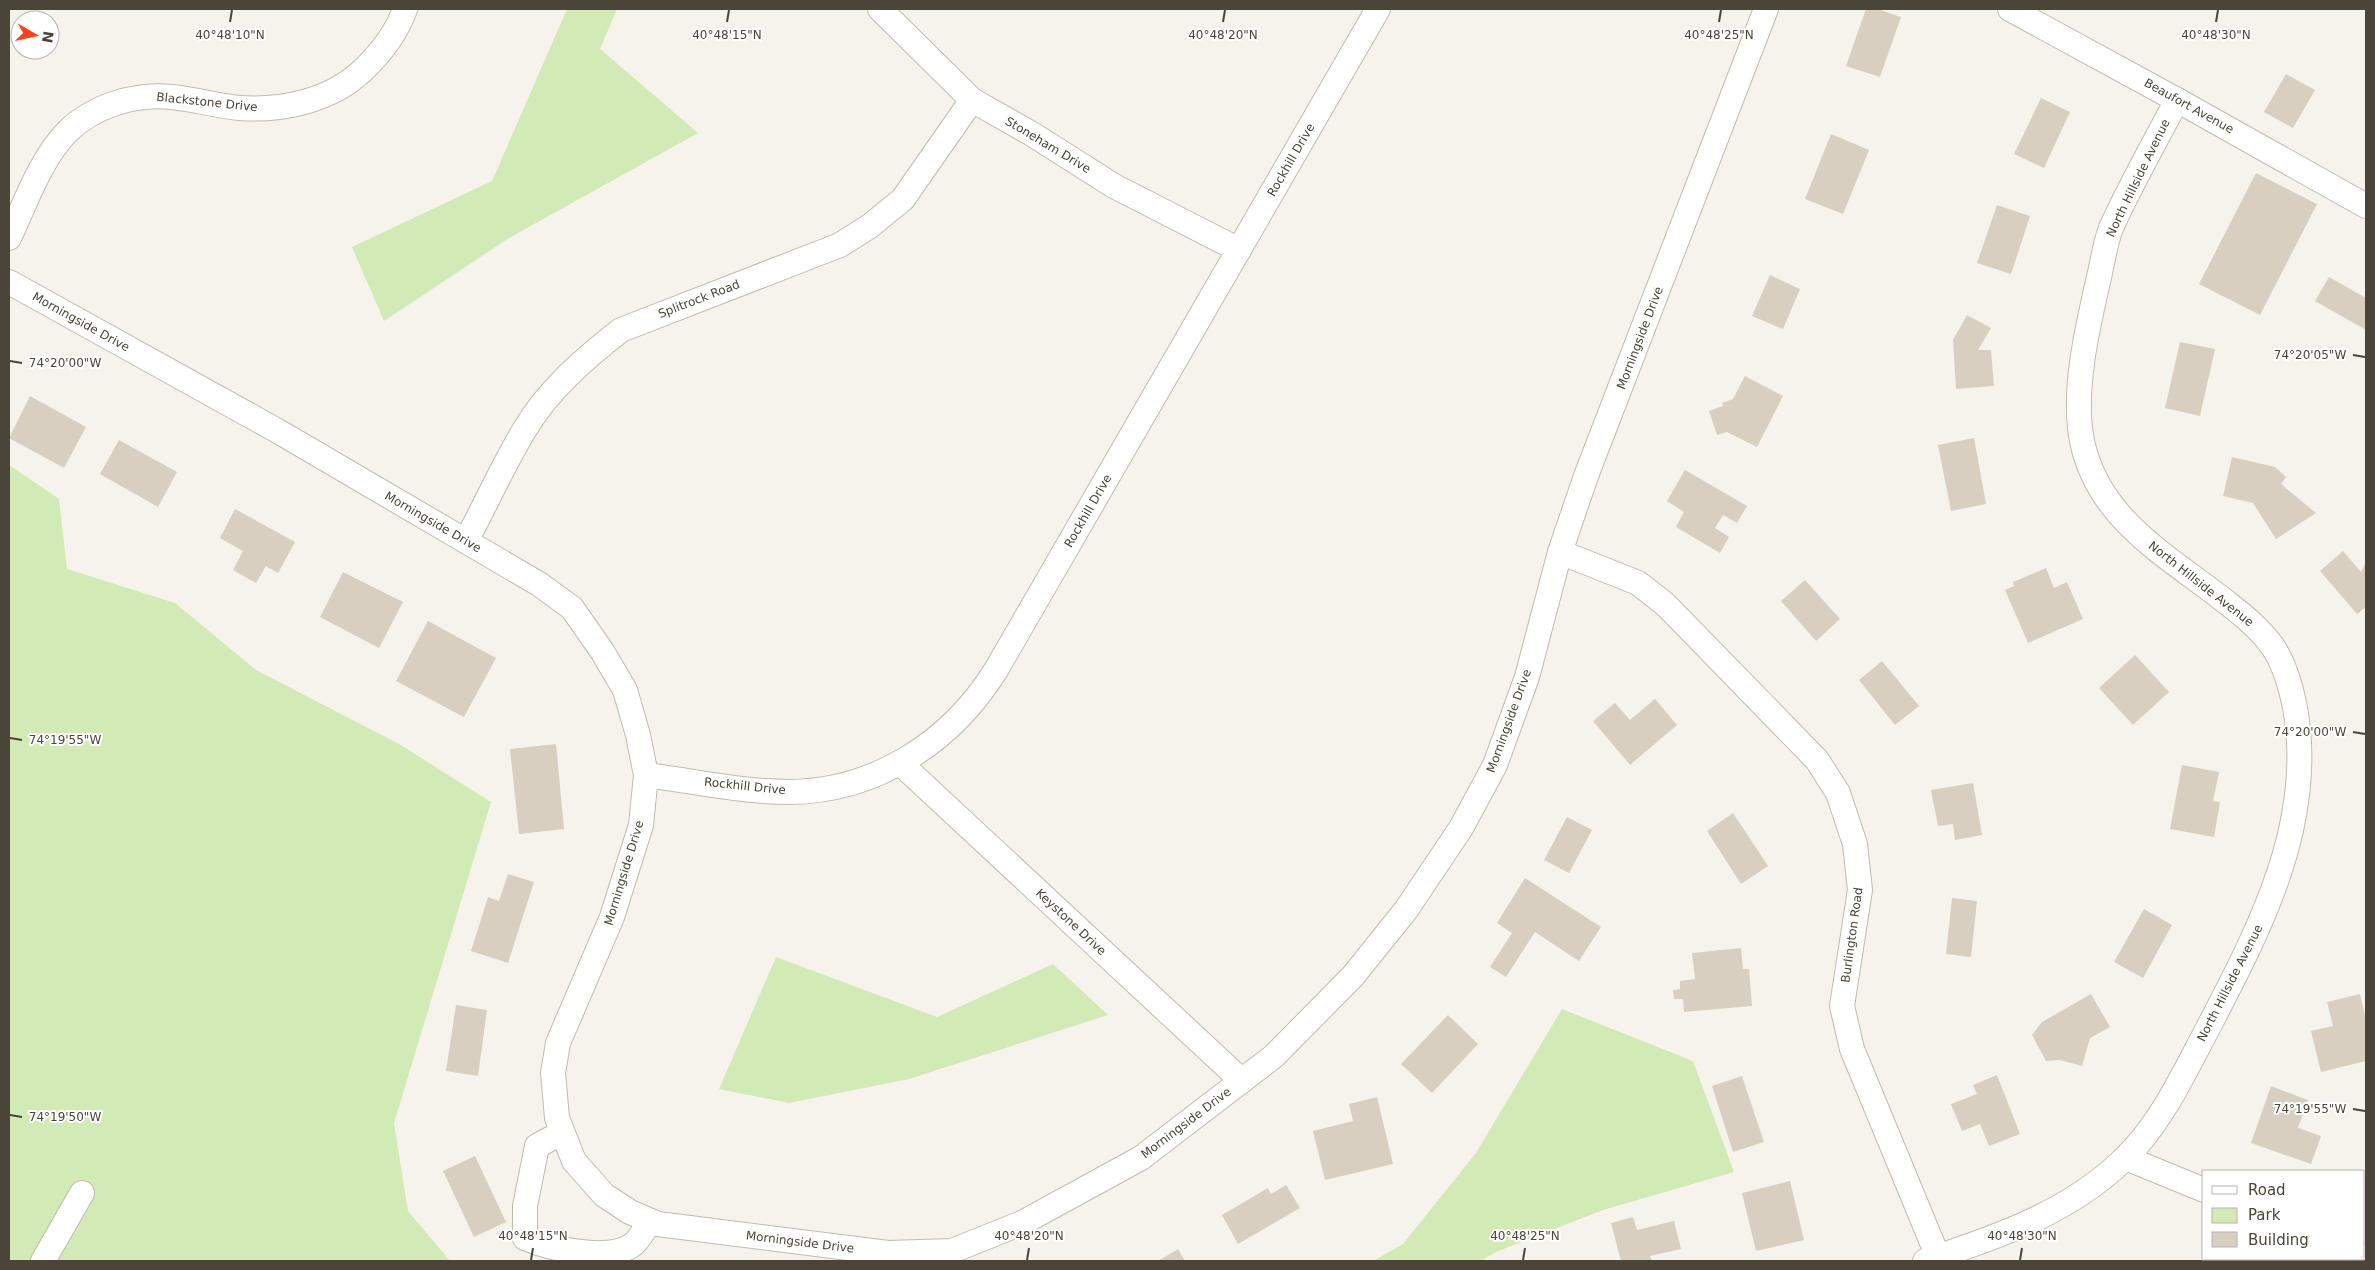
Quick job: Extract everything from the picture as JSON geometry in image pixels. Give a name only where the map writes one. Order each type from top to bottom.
[{"type":"street","name":"Blackstone Drive","points":[[9,238],[53,151],[67,132],[82,120],[106,107],[131,99],[151,96],[171,97],[238,108],[290,106],[311,100],[335,90],[355,77],[373,61],[390,39],[405,9]]},
{"type":"street","name":"Stoneham Drive","points":[[880,9],[972,100],[1032,134],[1114,186],[1239,250]]},
{"type":"street","name":"Rockhill Drive","points":[[646,775],[790,792],[839,786],[864,779],[900,763],[930,745],[950,729],[983,691],[1378,9]]},
{"type":"street","name":"Morningside Drive","points":[[9,282],[276,430],[539,584],[572,608],[602,651],[625,690],[638,735],[646,775],[640,825],[612,917],[558,1043],[552,1088],[561,1133],[574,1161],[593,1185],[630,1212],[650,1221],[673,1227],[888,1253],[952,1251],[1022,1223],[1141,1158],[1274,1056],[1353,976],[1406,910],[1461,828],[1495,765],[1527,677],[1560,552],[1586,476],[1766,9]]},
{"type":"street","name":"Beaufort Avenue","points":[[2010,9],[2366,206]]},
{"type":"street","name":"Splitrock Road","points":[[466,541],[526,428],[557,388],[592,353],[621,330],[840,245],[870,226],[903,198],[972,100]]},
{"type":"street","name":"North Hillside Avenue","points":[[1931,1259],[2048,1214],[2093,1187],[2126,1158],[2159,1115],[2246,955],[2270,899],[2287,849],[2301,764],[2298,725],[2291,686],[2274,649],[2249,619],[2139,536],[2108,504],[2090,474],[2081,438],[2079,400],[2088,324],[2109,231],[2177,100]]},
{"type":"street","name":"Burlington Road","points":[[1560,552],[1638,583],[1666,605],[1816,760],[1838,793],[1855,844],[1860,890],[1842,1006],[1852,1050],[1931,1259]]},
{"type":"street","name":"Keystone Drive","points":[[900,763],[1242,1081]]},
{"type":"street","points":[[561,1133],[537,1146],[525,1206],[525,1238],[542,1246],[608,1254],[632,1246],[650,1221]]},
{"type":"street","points":[[2126,1158],[2202,1189]]},
{"type":"street","points":[[43,1261],[82,1193]]},
{"type":"green space","points":[[567,9],[617,9],[600,49],[698,133],[509,238],[384,321],[352,247],[492,181]]},
{"type":"green space","points":[[9,465],[59,499],[67,569],[175,603],[256,670],[399,744],[491,802],[394,1123],[408,1211],[450,1261],[9,1261]]},
{"type":"green space","points":[[776,957],[937,1017],[1053,964],[1108,1015],[909,1079],[789,1103],[719,1089]]},
{"type":"green space","points":[[1562,1009],[1693,1061],[1734,1172],[1603,1210],[1496,1252],[1481,1261],[1373,1261],[1403,1244],[1476,1153]]},
{"type":"building","points":[[1866,9],[1877,9],[1901,17],[1880,77],[1846,66]]},
{"type":"building","points":[[2286,74],[2315,90],[2293,128],[2264,112]]},
{"type":"building","points":[[2041,98],[2070,112],[2044,168],[2014,154]]},
{"type":"building","points":[[1831,134],[1869,150],[1843,214],[1805,199]]},
{"type":"building","points":[[2256,173],[2317,204],[2260,315],[2199,284]]},
{"type":"building","points":[[1997,205],[2030,216],[2011,274],[1977,263]]},
{"type":"building","points":[[1770,275],[1800,289],[1783,329],[1752,316]]},
{"type":"building","points":[[2329,277],[2366,298],[2366,330],[2315,301]]},
{"type":"building","points":[[1967,315],[1991,328],[1978,350],[1991,350],[1994,386],[1956,389],[1953,340]]},
{"type":"building","points":[[2180,342],[2215,349],[2200,416],[2165,408]]},
{"type":"building","points":[[1745,376],[1783,396],[1757,447],[1727,432],[1717,435],[1709,411],[1723,406],[1722,403],[1733,399]]},
{"type":"building","points":[[30,396],[86,427],[64,468],[9,438]]},
{"type":"building","points":[[1974,438],[1986,504],[1951,511],[1938,445]]},
{"type":"building","points":[[119,440],[177,472],[158,507],[100,474]]},
{"type":"building","points":[[2232,457],[2275,467],[2286,477],[2281,484],[2316,513],[2276,539],[2253,503],[2223,496]]},
{"type":"building","points":[[1685,470],[1747,506],[1737,523],[1723,515],[1715,528],[1729,537],[1720,553],[1676,527],[1684,512],[1667,501]]},
{"type":"building","points":[[235,509],[295,542],[278,573],[266,566],[256,583],[233,570],[243,551],[220,538]]},
{"type":"building","points":[[2343,551],[2361,572],[2366,562],[2366,607],[2357,614],[2320,571]]},
{"type":"building","points":[[2046,568],[2054,588],[2067,582],[2083,619],[2028,643],[2005,590],[2014,586],[2013,582]]},
{"type":"building","points":[[343,572],[403,602],[379,648],[320,617]]},
{"type":"building","points":[[1805,580],[1840,619],[1816,641],[1781,601]]},
{"type":"building","points":[[428,621],[496,658],[464,717],[396,681]]},
{"type":"building","points":[[2135,655],[2169,692],[2133,725],[2099,688]]},
{"type":"building","points":[[1882,661],[1919,706],[1895,725],[1859,680]]},
{"type":"building","points":[[1655,699],[1677,725],[1630,765],[1593,721],[1615,703],[1630,720]]},
{"type":"building","points":[[556,744],[564,829],[519,834],[510,749]]},
{"type":"building","points":[[2182,765],[2219,772],[2213,801],[2220,802],[2214,837],[2170,829]]},
{"type":"building","points":[[1973,783],[1982,835],[1955,840],[1953,824],[1938,826],[1931,790]]},
{"type":"building","points":[[1733,813],[1768,866],[1741,884],[1707,831]]},
{"type":"building","points":[[1567,817],[1592,830],[1569,873],[1544,860]]},
{"type":"building","points":[[508,874],[534,882],[508,963],[471,951],[488,897],[499,901]]},
{"type":"building","points":[[1525,878],[1601,927],[1579,961],[1535,932],[1506,977],[1490,967],[1512,933],[1497,923]]},
{"type":"building","points":[[1952,898],[1977,901],[1971,957],[1946,954]]},
{"type":"building","points":[[2144,909],[2172,925],[2143,978],[2114,962]]},
{"type":"building","points":[[1741,948],[1743,969],[1749,969],[1752,1006],[1684,1012],[1683,999],[1674,999],[1673,990],[1680,989],[1680,981],[1695,979],[1692,953]]},
{"type":"building","points":[[2091,994],[2110,1027],[2090,1038],[2082,1066],[2060,1060],[2046,1061],[2032,1035],[2042,1022]]},
{"type":"building","points":[[2360,994],[2366,1020],[2366,1061],[2321,1072],[2311,1031],[2333,1026],[2327,1002]]},
{"type":"building","points":[[456,1005],[487,1010],[478,1076],[446,1071]]},
{"type":"building","points":[[1448,1015],[1478,1044],[1432,1093],[1401,1064]]},
{"type":"building","points":[[1997,1075],[2020,1134],[1989,1146],[1980,1124],[1962,1131],[1951,1104],[1977,1094],[1973,1085]]},
{"type":"building","points":[[1742,1076],[1764,1142],[1733,1152],[1712,1086]]},
{"type":"building","points":[[2271,1086],[2308,1100],[2298,1128],[2321,1136],[2311,1164],[2251,1143]]},
{"type":"building","points":[[1377,1097],[1393,1164],[1325,1180],[1313,1131],[1353,1121],[1349,1104]]},
{"type":"building","points":[[475,1156],[506,1222],[474,1237],[443,1171]]},
{"type":"building","points":[[1790,1181],[1804,1240],[1756,1251],[1742,1193]]},
{"type":"building","points":[[1286,1185],[1300,1208],[1238,1244],[1222,1215],[1268,1188],[1271,1194]]},
{"type":"building","points":[[1633,1217],[1637,1230],[1674,1221],[1681,1249],[1650,1256],[1652,1261],[1621,1261],[1611,1223]]},
{"type":"building","points":[[1178,1249],[1185,1261],[1158,1261]]}]
